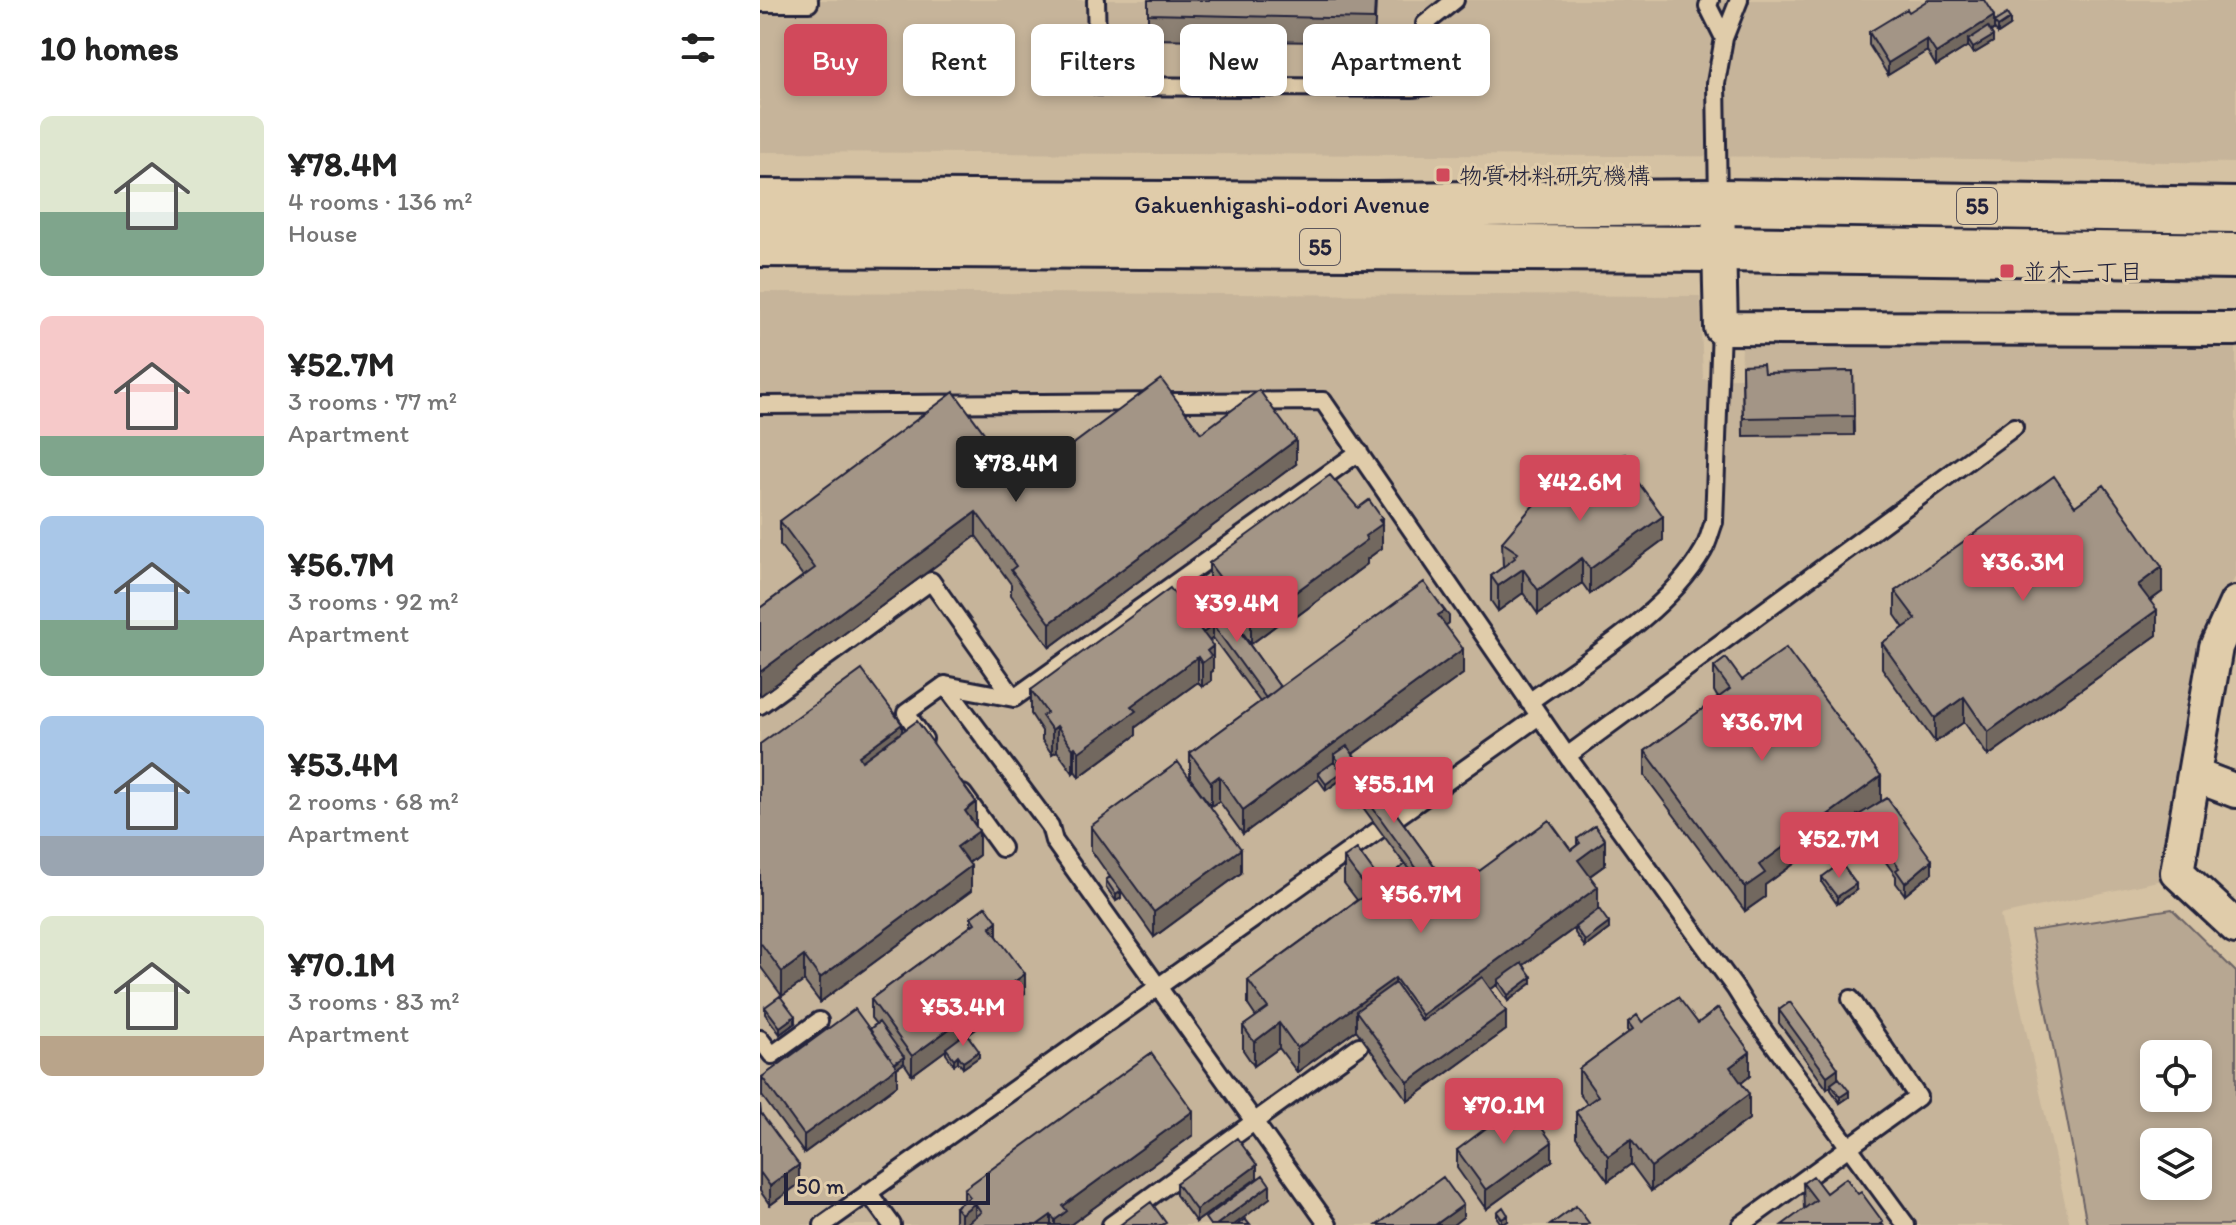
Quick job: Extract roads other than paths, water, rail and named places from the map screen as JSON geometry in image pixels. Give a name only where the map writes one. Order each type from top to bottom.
[{"type":"main road","name":"Gakuenhigashi-odori Avenue","points":[[760,202],[1375,205],[1718,202],[2236,210]]},
{"type":"main road","name":"Gakuenhigashi-odori Avenue","points":[[760,244],[1720,249],[2236,256]]},
{"type":"street","points":[[1718,202],[1721,328],[2236,329]]},
{"type":"street","points":[[2236,603],[2216,647],[2177,872],[2236,927]]},
{"type":"street","points":[[2194,775],[2236,791]]},
{"type":"lane","points":[[760,3],[809,3],[809,0]]},
{"type":"lane","points":[[1096,0],[1098,86],[1412,88],[1437,85],[1425,24],[1455,0]]},
{"type":"lane","points":[[1710,0],[1708,6],[1724,38]]},
{"type":"lane","points":[[1718,202],[1716,83],[1724,38],[1739,0]]},
{"type":"lane","points":[[1529,702],[1630,629],[1661,601],[1703,551],[1714,522],[1721,328]]},
{"type":"lane","points":[[760,405],[1323,401],[1567,756],[1906,1225]]},
{"type":"lane","points":[[1567,756],[2014,427]]},
{"type":"lane","points":[[932,750],[906,713],[945,685],[1014,698],[1359,452]]},
{"type":"lane","points":[[760,705],[931,581],[1014,698]]},
{"type":"lane","points":[[945,685],[1050,826],[1054,841],[1328,1225]]},
{"type":"lane","points":[[823,1225],[1539,716]]},
{"type":"lane","points":[[950,774],[1002,848]]},
{"type":"lane","points":[[1741,1225],[1918,1097],[1851,999]]},
{"type":"lane","points":[[760,1039],[772,1055],[819,1021]]},
{"type":"lane","points":[[1111,1225],[1359,1046]]},
{"type":"lane","points":[[868,1192],[892,1225]]},
{"type":"place","name":"物質材料研究機構","points":[[1443,175]]},
{"type":"place","name":"並木一丁目","points":[[2007,271]]}]
